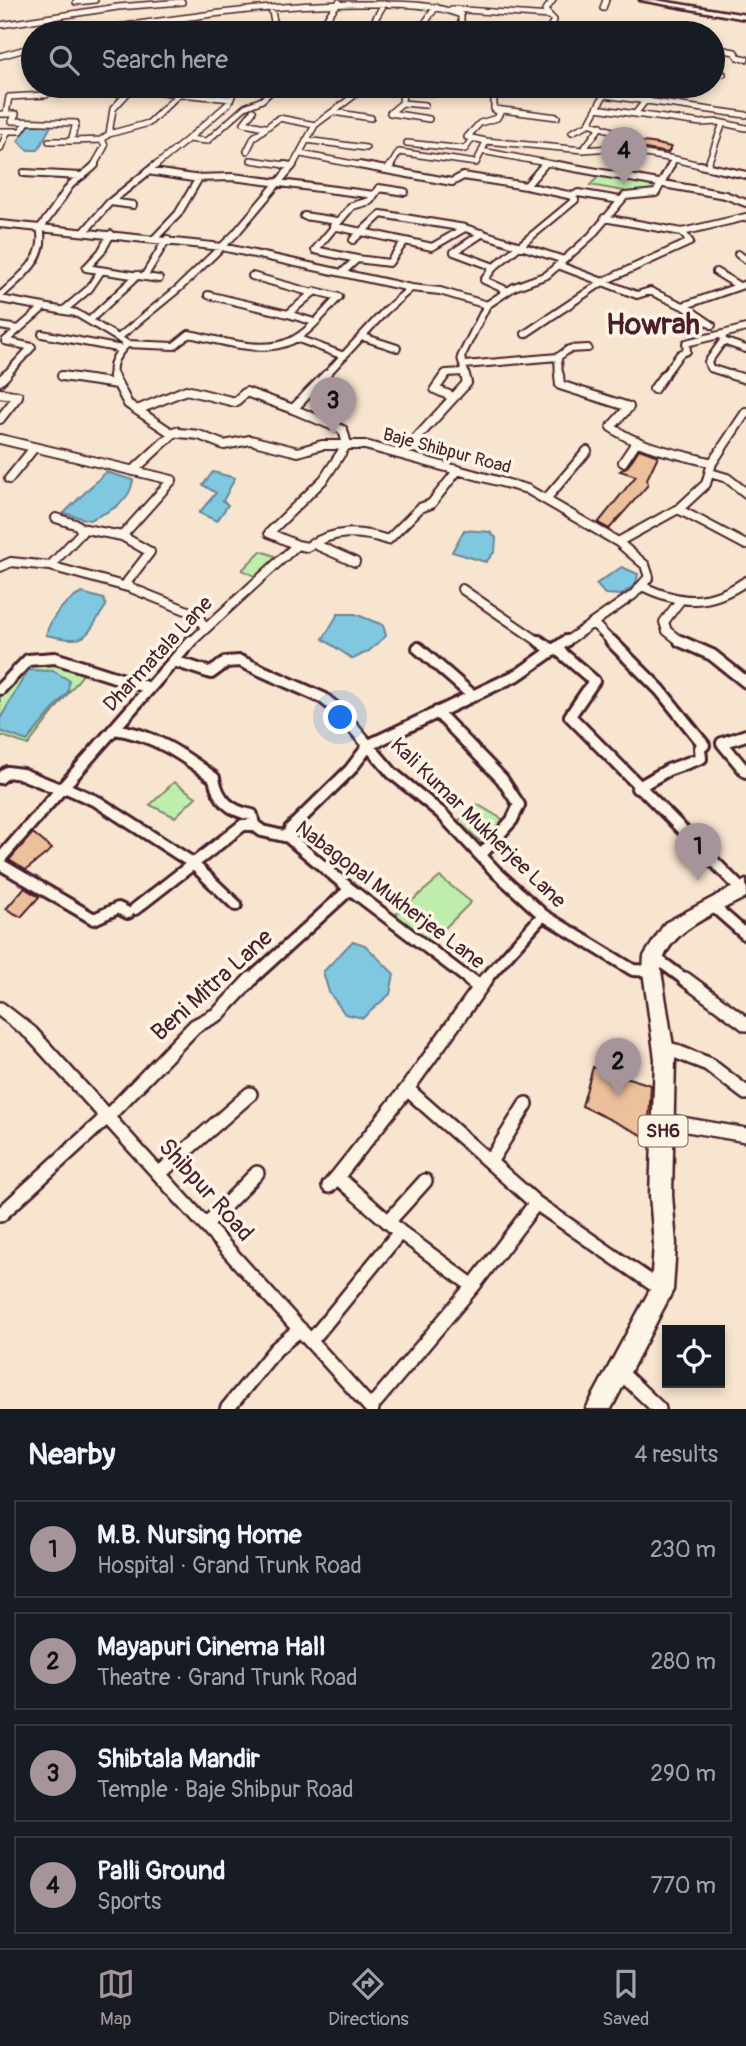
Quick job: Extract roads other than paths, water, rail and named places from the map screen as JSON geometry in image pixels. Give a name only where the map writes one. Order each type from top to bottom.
[{"type":"main road","points":[[643,0],[746,17]]},
{"type":"main road","points":[[653,964],[672,929],[744,889]]},
{"type":"main road","name":"SH6","points":[[598,1409],[662,1290],[664,1047],[653,964]]},
{"type":"street","points":[[76,2],[95,0]]},
{"type":"street","points":[[105,0],[111,8]]},
{"type":"street","points":[[429,21],[441,8],[443,0]]},
{"type":"street","points":[[553,0],[545,11],[553,21]]},
{"type":"street","points":[[603,8],[606,0]]},
{"type":"street","points":[[257,1],[259,10]]},
{"type":"street","points":[[164,21],[259,10],[304,1],[384,4],[411,2],[441,8],[550,16]]},
{"type":"street","points":[[26,21],[152,2],[182,2]]},
{"type":"street","points":[[150,21],[152,2]]},
{"type":"street","points":[[322,21],[332,14],[339,2]]},
{"type":"street","points":[[374,21],[384,4]]},
{"type":"street","points":[[118,7],[123,21]]},
{"type":"street","points":[[271,8],[274,21]]},
{"type":"street","points":[[441,8],[461,15],[461,21]]},
{"type":"street","points":[[0,25],[21,22]]},
{"type":"street","points":[[0,56],[21,50]]},
{"type":"street","points":[[725,50],[735,52],[738,57],[746,59]]},
{"type":"street","points":[[21,96],[9,97],[3,114],[16,114],[12,121],[76,123],[71,141]]},
{"type":"street","points":[[109,134],[113,109],[123,98]]},
{"type":"street","points":[[49,141],[103,140],[109,134],[147,126],[156,121],[176,98]]},
{"type":"street","points":[[221,98],[231,99]]},
{"type":"street","points":[[188,139],[206,141],[243,109],[264,98]]},
{"type":"street","points":[[118,338],[179,288],[222,247],[292,166],[315,125],[351,98]]},
{"type":"street","points":[[402,98],[402,103],[390,113],[429,119]]},
{"type":"street","points":[[494,98],[494,108]]},
{"type":"street","points":[[591,123],[588,120],[602,98]]},
{"type":"street","points":[[629,98],[746,115]]},
{"type":"street","points":[[85,232],[110,202],[188,139],[231,99]]},
{"type":"street","points":[[635,114],[646,100]]},
{"type":"street","points":[[402,103],[425,106]]},
{"type":"street","points":[[494,108],[557,117]]},
{"type":"street","points":[[494,108],[500,113],[497,118],[480,123],[467,137],[583,150],[611,148],[708,164],[746,175]]},
{"type":"street","points":[[597,108],[701,123],[720,122],[746,128]]},
{"type":"street","points":[[243,109],[263,113]]},
{"type":"street","points":[[253,111],[244,123],[265,127]]},
{"type":"street","points":[[333,112],[371,118]]},
{"type":"street","points":[[708,164],[720,122],[718,112]]},
{"type":"street","points":[[247,151],[254,136],[279,118],[315,125]]},
{"type":"street","points":[[0,131],[21,131],[27,121]]},
{"type":"street","points":[[572,132],[579,126],[591,123],[618,133],[611,148]]},
{"type":"street","points":[[583,150],[601,127]]},
{"type":"street","points":[[0,149],[9,131]]},
{"type":"street","points":[[407,143],[465,149],[472,139]]},
{"type":"street","points":[[40,228],[64,199],[70,185],[85,177],[105,146],[103,140]]},
{"type":"street","points":[[306,140],[366,148]]},
{"type":"street","points":[[388,169],[399,152],[476,163],[486,141]]},
{"type":"street","points":[[482,151],[725,195],[746,203]]},
{"type":"street","points":[[301,154],[452,182],[463,176],[573,196],[578,193],[620,200]]},
{"type":"street","points":[[402,454],[467,383],[461,357],[487,305],[508,291],[547,275],[591,236],[625,196],[656,193],[674,159]]},
{"type":"street","points":[[251,160],[292,166]]},
{"type":"street","points":[[526,186],[545,163]]},
{"type":"street","points":[[149,171],[199,178],[233,177],[374,195]]},
{"type":"street","points":[[24,173],[85,177]]},
{"type":"street","points":[[155,238],[178,214],[199,178]]},
{"type":"street","points":[[405,192],[379,188],[370,201],[352,206],[315,250],[389,263],[405,241]]},
{"type":"street","points":[[508,291],[484,280],[494,267],[575,200]]},
{"type":"street","points":[[110,202],[133,205]]},
{"type":"street","points":[[353,240],[381,214],[465,228],[522,246],[637,295],[650,291],[684,306],[712,326]]},
{"type":"street","points":[[304,216],[432,247],[465,228]]},
{"type":"street","points":[[604,218],[682,232],[744,220]]},
{"type":"street","points":[[0,225],[167,239],[222,247],[344,271],[411,288],[440,291],[487,305]]},
{"type":"street","points":[[40,228],[45,238],[43,249],[0,298],[64,310],[100,321],[112,336],[125,346]]},
{"type":"street","points":[[525,334],[604,281],[690,242],[682,232]]},
{"type":"street","points":[[454,252],[483,233]]},
{"type":"street","points":[[111,234],[101,252],[86,268],[159,279]]},
{"type":"street","points":[[92,318],[141,276],[167,239]]},
{"type":"street","points":[[436,244],[494,267]]},
{"type":"street","points":[[738,254],[746,260]]},
{"type":"street","points":[[344,271],[357,259]]},
{"type":"street","points":[[64,310],[89,289],[101,271]]},
{"type":"street","points":[[716,272],[742,285]]},
{"type":"street","points":[[252,276],[313,293]]},
{"type":"street","points":[[684,306],[742,285]]},
{"type":"street","points":[[293,409],[363,337],[385,310],[411,288]]},
{"type":"street","points":[[42,334],[125,346],[174,346],[189,334],[273,346],[296,338],[339,297],[315,290],[278,322]]},
{"type":"street","points":[[208,295],[314,322]]},
{"type":"street","points":[[2,342],[44,307]]},
{"type":"street","points":[[0,326],[18,330]]},
{"type":"street","points":[[654,389],[680,354],[687,351],[686,342],[723,338],[746,328]]},
{"type":"street","points":[[363,337],[397,348]]},
{"type":"street","points":[[296,338],[344,356]]},
{"type":"street","points":[[723,338],[746,349]]},
{"type":"street","points":[[723,338],[708,362],[710,368],[746,379]]},
{"type":"street","points":[[0,381],[32,347],[2,342]]},
{"type":"street","points":[[62,376],[117,384],[112,371],[125,346]]},
{"type":"street","points":[[453,397],[435,389],[446,373],[558,357],[569,349],[588,348]]},
{"type":"street","points":[[558,357],[560,385],[629,408],[611,427],[637,441],[712,463]]},
{"type":"street","name":"Baje Shibpur Road","points":[[117,384],[128,404],[170,432],[176,430],[224,445],[250,440],[298,452],[347,444],[402,454],[527,489],[618,542],[645,565],[649,577],[642,586]]},
{"type":"street","points":[[137,410],[175,397],[186,390],[235,402],[246,392],[343,430],[347,444],[324,479],[270,533],[307,547],[336,531],[388,540],[419,508],[432,504],[458,470]]},
{"type":"street","points":[[0,393],[18,396],[0,419]]},
{"type":"street","points":[[618,542],[679,509],[706,484],[712,463],[746,412]]},
{"type":"street","points":[[133,471],[176,430]]},
{"type":"street","points":[[0,439],[169,477],[172,480],[122,536]]},
{"type":"street","points":[[623,462],[637,441]]},
{"type":"street","points":[[9,479],[34,448]]},
{"type":"street","points":[[546,499],[587,451]]},
{"type":"street","points":[[710,473],[727,478],[746,493]]},
{"type":"street","points":[[679,509],[746,545]]},
{"type":"street","points":[[56,518],[80,528],[122,536],[150,552],[127,582],[131,587]]},
{"type":"street","points":[[50,566],[82,532],[80,528]]},
{"type":"street","points":[[312,544],[355,562]]},
{"type":"street","name":"Dharmatala Lane","points":[[0,861],[204,627],[259,582],[297,545]]},
{"type":"street","points":[[0,558],[11,562],[50,566],[131,587],[198,615],[204,627]]},
{"type":"street","points":[[0,567],[11,562]]},
{"type":"street","points":[[288,836],[290,829],[350,770],[369,745],[519,674],[642,586],[678,602],[692,604],[728,595],[746,581]]},
{"type":"street","points":[[462,589],[555,650],[594,681],[570,716],[603,748],[637,788],[744,889]]},
{"type":"street","points":[[678,602],[664,622],[667,631],[685,645],[712,655],[744,677]]},
{"type":"street","points":[[593,623],[660,690],[704,745]]},
{"type":"street","points":[[418,648],[473,696]]},
{"type":"street","points":[[0,689],[28,660],[55,657],[149,688]]},
{"type":"street","name":"Kali Kumar Mukherjee Lane","points":[[174,661],[211,673],[226,662],[240,661],[323,698],[338,710],[392,773],[441,813],[512,888],[543,915],[633,970],[653,964]]},
{"type":"street","points":[[437,712],[468,747],[493,767],[509,785],[519,805],[512,820],[481,855]]},
{"type":"street","points":[[122,719],[135,730]]},
{"type":"street","name":"Nabagopal Mukherjee Lane","points":[[114,729],[135,730],[169,746],[215,778],[217,795],[236,812],[252,815],[254,825],[262,831],[288,836],[350,889],[479,987]]},
{"type":"street","points":[[637,788],[667,770],[701,758],[700,748],[704,745],[722,743],[746,735]]},
{"type":"street","points":[[722,743],[746,772]]},
{"type":"street","points":[[0,778],[7,772],[22,774],[98,802],[193,864],[236,905]]},
{"type":"street","points":[[0,861],[94,919],[118,908],[132,911],[243,825],[254,825]]},
{"type":"street","points":[[0,839],[13,845]]},
{"type":"street","name":"Beni Mitra Lane","points":[[0,1215],[108,1116],[195,1026],[218,1014],[263,967],[350,889]]},
{"type":"street","points":[[713,906],[746,935]]},
{"type":"street","points":[[473,1286],[333,1182],[407,1089],[479,987],[543,915]]},
{"type":"street","points":[[653,964],[746,1024]]},
{"type":"street","name":"Shibpur Road","points":[[0,1009],[31,1033],[371,1408]]},
{"type":"street","points":[[664,1047],[688,1053],[711,1065],[732,1078],[746,1093]]},
{"type":"street","points":[[407,1089],[536,1203],[662,1290]]},
{"type":"street","points":[[160,1174],[250,1094]]},
{"type":"street","points":[[490,1162],[526,1104]]},
{"type":"street","points":[[663,1121],[746,1135]]},
{"type":"street","points":[[206,1224],[257,1173]]},
{"type":"street","points":[[387,1222],[425,1181]]},
{"type":"street","points":[[371,1408],[473,1286],[536,1203]]},
{"type":"street","points":[[227,1409],[276,1349],[305,1335],[400,1232]]},
{"type":"street","points":[[619,1370],[659,1409]]},
{"type":"water","points":[[30,124],[52,124],[38,150],[28,150],[18,141]]},
{"type":"water","points":[[106,472],[133,480],[123,501],[89,520],[64,513]]},
{"type":"water","points":[[213,472],[235,478],[223,501],[228,505],[217,521],[199,513],[216,493],[203,485]]},
{"type":"water","points":[[464,530],[490,532],[496,538],[495,551],[486,562],[452,552]]},
{"type":"water","points":[[622,567],[638,574],[636,584],[621,595],[605,594],[596,584]]},
{"type":"water","points":[[82,593],[104,599],[106,606],[88,632],[78,639],[46,635],[60,610]]},
{"type":"water","points":[[338,614],[355,614],[383,625],[386,636],[369,651],[353,659],[323,639]]},
{"type":"water","points":[[28,670],[53,671],[69,680],[68,692],[27,741],[0,731],[0,719]]},
{"type":"water","points":[[353,941],[365,945],[394,974],[390,994],[363,1018],[345,1014],[329,992],[323,972]]},
{"type":"place","name":"Palli Ground","points":[[624,185]]},
{"type":"place","name":"Shibtala Mandir","points":[[333,435]]},
{"type":"place","name":"M.B. Nursing Home","points":[[698,881]]},
{"type":"place","name":"Mayapuri Cinema Hall","points":[[618,1096]]},
{"type":"district","name":"Howrah","points":[[653,324]]}]
